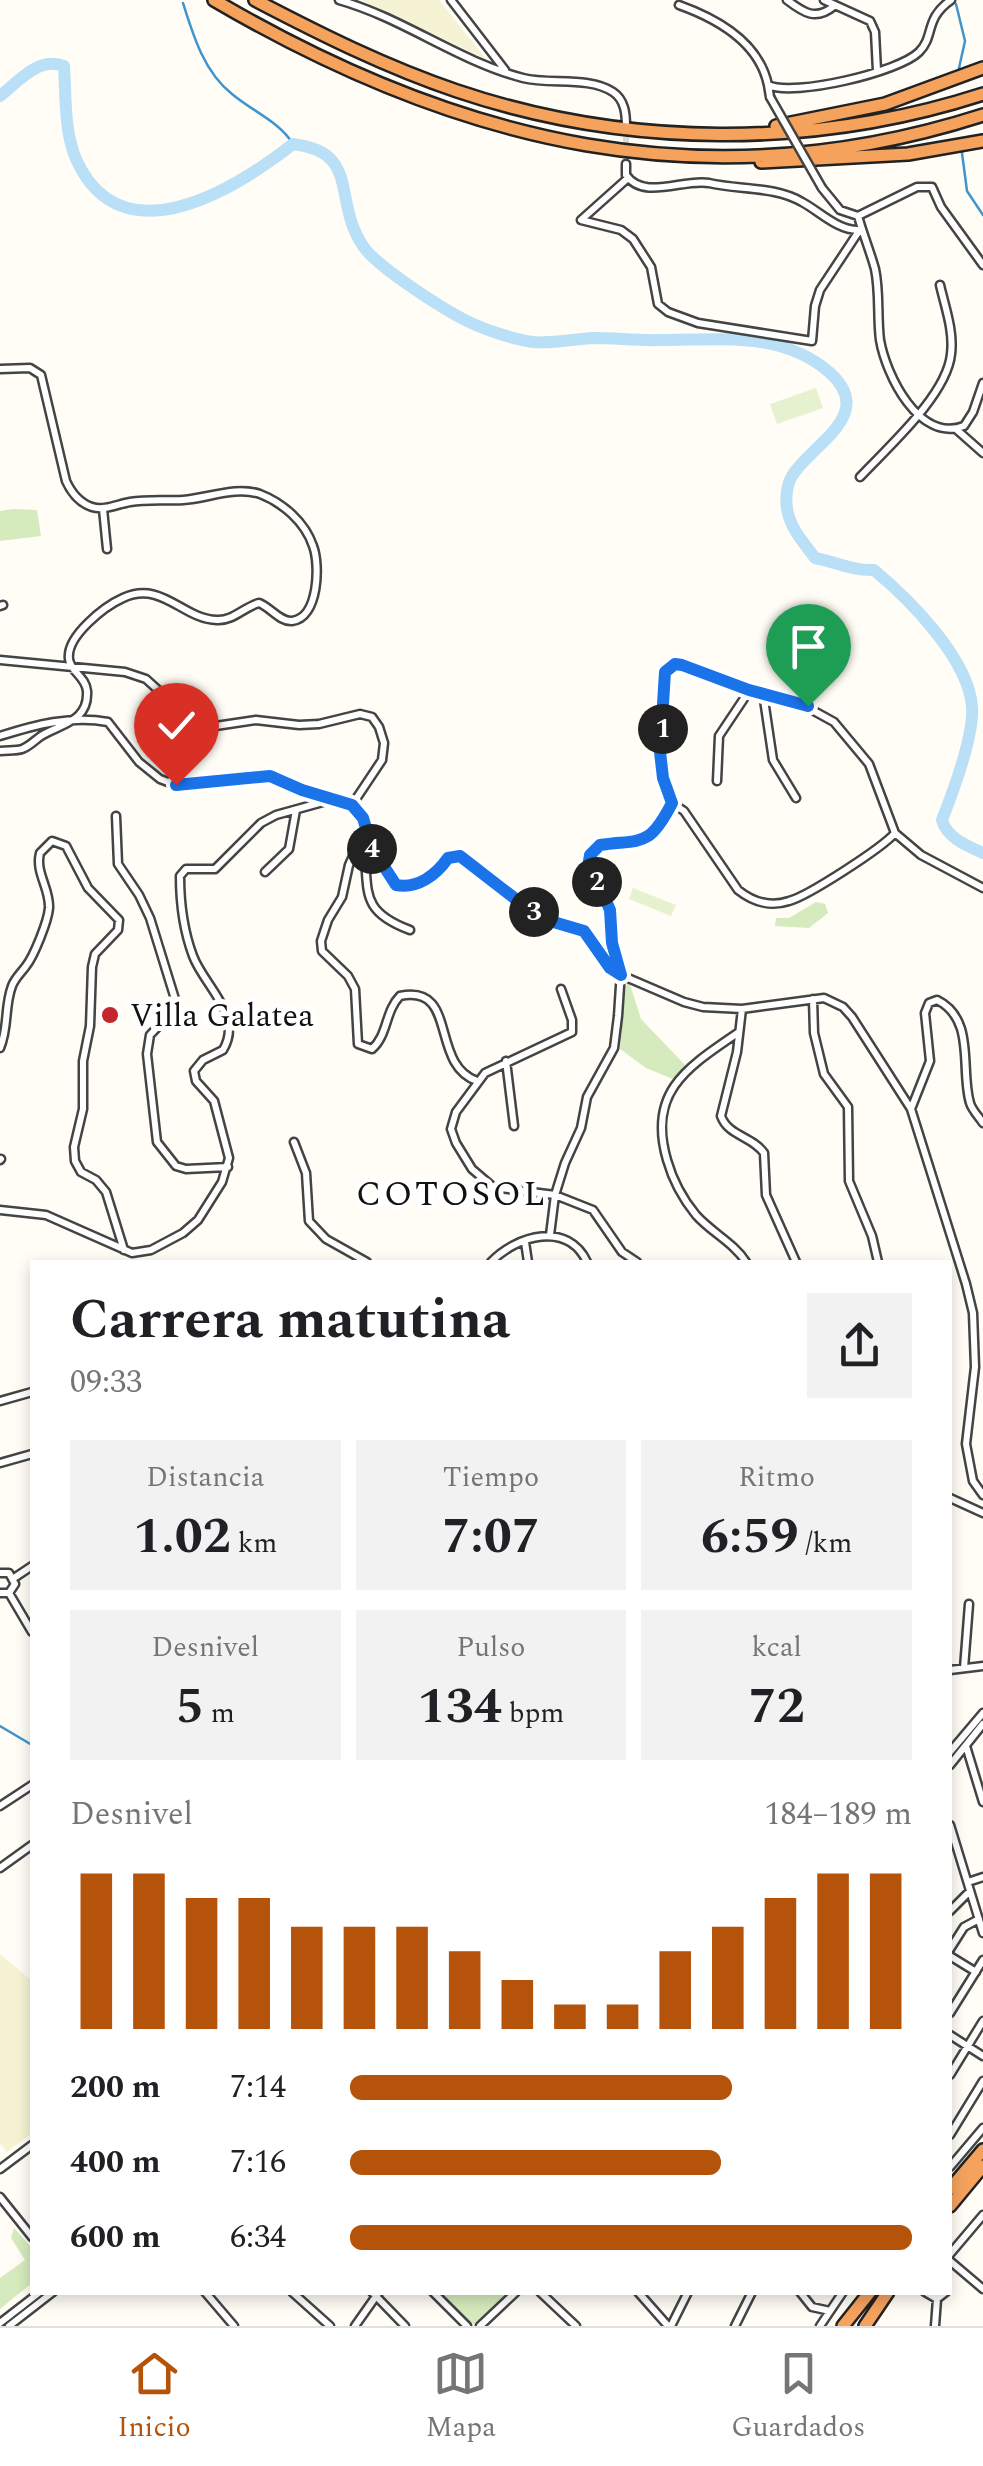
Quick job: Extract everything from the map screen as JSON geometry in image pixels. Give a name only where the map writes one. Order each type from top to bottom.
[{"type":"highway","points":[[214,0],[364,78],[473,120],[601,150],[747,163],[846,160],[983,141]]},
{"type":"highway","points":[[255,0],[388,65],[506,106],[611,127],[723,135],[784,134],[914,114],[983,94]]},
{"type":"highway","points":[[723,135],[869,108],[983,68]]},
{"type":"highway","points":[[712,158],[810,152],[874,142],[983,115]]},
{"type":"highway","points":[[952,2187],[983,2150]]},
{"type":"highway","points":[[952,2204],[983,2166]]},
{"type":"highway","points":[[843,2326],[869,2295]]},
{"type":"highway","points":[[852,2326],[870,2295]]},
{"type":"highway","points":[[865,2326],[888,2295]]},
{"type":"highway","points":[[874,2326],[889,2295]]},
{"type":"street","points":[[339,0],[506,72],[612,90],[622,101],[626,126]]},
{"type":"street","points":[[451,0],[506,72]]},
{"type":"street","points":[[787,0],[816,16],[834,6]]},
{"type":"street","points":[[824,0],[870,21],[875,32],[877,71]]},
{"type":"street","points":[[768,85],[778,89],[818,85],[896,65],[920,52],[933,17],[951,0]]},
{"type":"street","points":[[679,5],[726,26],[757,56],[770,98],[822,188],[840,210],[858,216],[918,186],[928,186],[983,265]]},
{"type":"street","points":[[626,164],[628,178],[639,185],[697,182],[779,192],[800,200],[844,228],[860,229]]},
{"type":"street","points":[[628,178],[581,220],[621,230],[634,240],[651,267],[658,304],[698,323],[812,341],[820,290],[860,229]]},
{"type":"street","points":[[858,216],[875,270],[885,361],[916,415],[931,424],[956,429],[983,453]]},
{"type":"street","points":[[860,478],[946,375],[951,358],[950,328],[940,284]]},
{"type":"street","points":[[0,369],[30,368],[40,375],[70,490],[88,506],[103,508],[249,491],[277,502],[306,532],[316,556],[314,595],[304,614],[292,621],[259,603],[220,620],[206,618],[164,596],[134,594],[112,604],[73,642],[68,655],[88,691],[85,705],[74,722],[43,734],[19,751],[0,751]]},
{"type":"street","points":[[956,429],[964,426],[973,412],[983,383]]},
{"type":"street","points":[[103,508],[107,549]]},
{"type":"street","points":[[0,660],[125,672],[146,678],[190,720],[209,727],[256,720],[319,724],[360,714],[372,717],[384,744],[382,760],[352,805]]},
{"type":"street","points":[[894,833],[798,897],[768,903],[738,890],[684,812],[672,803],[660,765],[662,678],[669,667],[682,665],[749,690],[808,706],[834,722],[870,764],[894,833],[922,854],[983,888]]},
{"type":"street","points":[[717,782],[720,736],[749,690]]},
{"type":"street","points":[[763,693],[774,760],[796,798]]},
{"type":"street","points":[[0,736],[46,722],[108,722],[139,762],[160,779],[176,785],[270,776],[352,805],[359,812],[372,848],[396,885],[418,883],[438,872],[448,858],[460,856],[540,918],[584,931],[610,968],[684,1002],[742,1009],[814,999],[833,1002],[852,1017],[911,1109],[973,1313],[976,1367],[966,1434],[973,1481],[983,1495]]},
{"type":"street","points":[[0,1210],[46,1215],[124,1251],[152,1250],[184,1234],[207,1207],[229,1158],[217,1110],[194,1076],[195,1066],[227,1044],[225,1012],[191,950],[180,876],[186,869],[216,869],[261,822],[334,799]]},
{"type":"street","points":[[550,1235],[555,1194],[581,1128],[587,1097],[614,1048],[621,975],[612,943],[610,910],[590,869],[590,855],[600,845],[630,845],[645,838],[672,803]]},
{"type":"street","points":[[265,872],[289,849],[296,810]]},
{"type":"street","points":[[116,816],[118,864],[150,918],[175,999],[173,1011],[150,1035],[147,1054],[156,1142],[176,1166],[228,1167]]},
{"type":"street","points":[[365,828],[349,865],[342,897],[320,941],[322,951],[348,976],[354,989],[358,1044],[372,1049],[400,996],[419,996],[436,1006],[450,1056],[476,1081]]},
{"type":"street","points":[[362,838],[368,897],[374,910],[386,921],[410,930]]},
{"type":"street","points":[[0,1048],[8,1024],[10,990],[30,959],[47,918],[48,898],[40,872],[40,853],[52,842],[60,842],[71,853],[88,888],[119,920],[118,930],[95,954],[92,966],[83,1108],[74,1147],[81,1172],[96,1180],[106,1192],[124,1251]]},
{"type":"street","points":[[561,989],[572,1032],[506,1061],[476,1081],[456,1112],[451,1129],[472,1168],[493,1187],[528,1194],[555,1194],[598,1214],[622,1252],[634,1260]]},
{"type":"street","points":[[814,999],[814,1033],[824,1074],[848,1107],[849,1181],[878,1260]]},
{"type":"street","points":[[911,1109],[930,1062],[925,1013],[929,1003],[938,1000],[949,1008],[960,1028],[966,1047],[970,1105],[983,1123]]},
{"type":"street","points":[[742,1009],[721,1116],[730,1130],[754,1142],[764,1153],[768,1202],[795,1260]]},
{"type":"street","points":[[739,1032],[675,1084],[664,1102],[660,1124],[678,1191],[699,1219],[744,1260]]},
{"type":"street","points":[[506,1061],[514,1126]]},
{"type":"street","points":[[294,1142],[306,1174],[309,1220],[326,1240],[363,1260]]},
{"type":"street","points":[[493,1260],[525,1242],[550,1235],[571,1241],[586,1260]]},
{"type":"street","points":[[525,1242],[528,1260]]},
{"type":"street","points":[[0,1401],[30,1393]]},
{"type":"street","points":[[0,1462],[30,1454]]},
{"type":"street","points":[[952,1499],[983,1513]]},
{"type":"street","points":[[14,1578],[30,1567]]},
{"type":"street","points":[[0,1572],[14,1578],[14,1588],[5,1593],[30,1629]]},
{"type":"street","points":[[964,1668],[969,1604]]},
{"type":"street","points":[[952,1670],[983,1666]]},
{"type":"street","points":[[952,1750],[983,1713]]},
{"type":"street","points":[[952,1763],[982,1729]]},
{"type":"street","points":[[966,1746],[983,1802]]},
{"type":"street","points":[[0,1806],[30,1786]]},
{"type":"street","points":[[952,1831],[983,1933]]},
{"type":"street","points":[[0,1868],[30,1846]]},
{"type":"street","points":[[968,1882],[983,1877]]},
{"type":"street","points":[[952,1909],[970,1891]]},
{"type":"street","points":[[952,1948],[964,1927],[978,1919]]},
{"type":"street","points":[[952,1954],[976,1972]]},
{"type":"street","points":[[954,1999],[983,1960]]},
{"type":"street","points":[[952,2071],[983,2021]]},
{"type":"street","points":[[952,2036],[983,2056]]},
{"type":"street","points":[[952,2132],[983,2082]]},
{"type":"street","points":[[952,2118],[958,2122]]},
{"type":"street","points":[[952,2165],[983,2128]]},
{"type":"street","points":[[0,2169],[30,2147]]},
{"type":"street","points":[[0,2198],[30,2235]]},
{"type":"street","points":[[952,2255],[983,2216]]},
{"type":"street","points":[[952,2259],[983,2288]]},
{"type":"street","points":[[952,2276],[964,2273]]},
{"type":"street","points":[[0,2323],[36,2295]]},
{"type":"street","points":[[9,2326],[49,2295]]},
{"type":"street","points":[[208,2295],[234,2326]]},
{"type":"street","points":[[295,2295],[330,2326]]},
{"type":"street","points":[[355,2326],[374,2295]]},
{"type":"street","points":[[376,2295],[406,2326]]},
{"type":"street","points":[[436,2295],[467,2326]]},
{"type":"street","points":[[543,2295],[576,2326]]},
{"type":"street","points":[[641,2295],[670,2326],[686,2295]]},
{"type":"street","points":[[735,2326],[750,2295]]},
{"type":"street","points":[[803,2295],[820,2325]]},
{"type":"street","points":[[820,2325],[841,2295]]},
{"type":"street","points":[[931,2295],[937,2298]]},
{"type":"street","points":[[937,2298],[942,2295]]},
{"type":"street","points":[[480,2326],[513,2296]]},
{"type":"street","points":[[934,2326],[937,2298]]},
{"type":"street","points":[[812,2306],[830,2310]]},
{"type":"shaded area","points":[[361,0],[439,0],[486,59],[420,28]]},
{"type":"shaded area","points":[[0,1954],[30,1979],[30,2135],[7,2152],[0,2144]]},
{"type":"green space","points":[[816,388],[823,408],[777,424],[770,404]]},
{"type":"green space","points":[[37,510],[41,536],[0,541],[0,511]]},
{"type":"green space","points":[[633,888],[676,905],[671,916],[629,899]]},
{"type":"green space","points":[[816,902],[825,904],[828,913],[809,928],[775,926],[776,918],[789,918]]},
{"type":"green space","points":[[629,981],[641,1019],[686,1066],[673,1079],[646,1068],[620,1049],[625,987]]},
{"type":"green space","points":[[14,2228],[30,2246],[30,2285],[0,2309],[0,2278],[25,2260],[11,2238]]},
{"type":"green space","points":[[442,2295],[509,2295],[474,2325]]},
{"type":"waterway","points":[[183,3],[214,75],[232,94],[281,129],[293,144]]},
{"type":"waterway","points":[[956,4],[965,41],[959,68]]},
{"type":"waterway","points":[[0,96],[38,67],[64,66],[67,125],[76,159],[96,189],[121,206],[149,211],[179,207],[210,196],[293,144],[314,149],[337,168],[354,229],[371,255],[443,307],[499,334],[540,342],[593,338],[749,341],[791,350],[829,372],[847,402],[844,415],[792,476],[786,499],[790,520],[815,558],[874,570],[920,613],[949,650],[968,689],[972,719],[962,764],[942,820],[953,837],[983,853]]},
{"type":"waterway","points":[[962,153],[967,191],[983,215]]},
{"type":"waterway","points":[[0,1726],[30,1744]]},
{"type":"tunnel","points":[[626,128],[626,164]]},
{"type":"place","name":"Villa Galatea","points":[[110,1015]]},
{"type":"district","name":"COTOSOL","points":[[452,1193]]},
{"type":"route","points":[[176,785],[270,776],[352,805],[363,818],[372,848],[396,885],[418,883],[438,872],[448,858],[460,856],[540,918],[584,931],[610,968],[621,975],[612,943],[610,910],[589,861],[600,845],[638,843],[670,810],[671,797],[664,784],[660,752],[665,672],[675,664],[682,665],[749,690],[808,706]]}]
